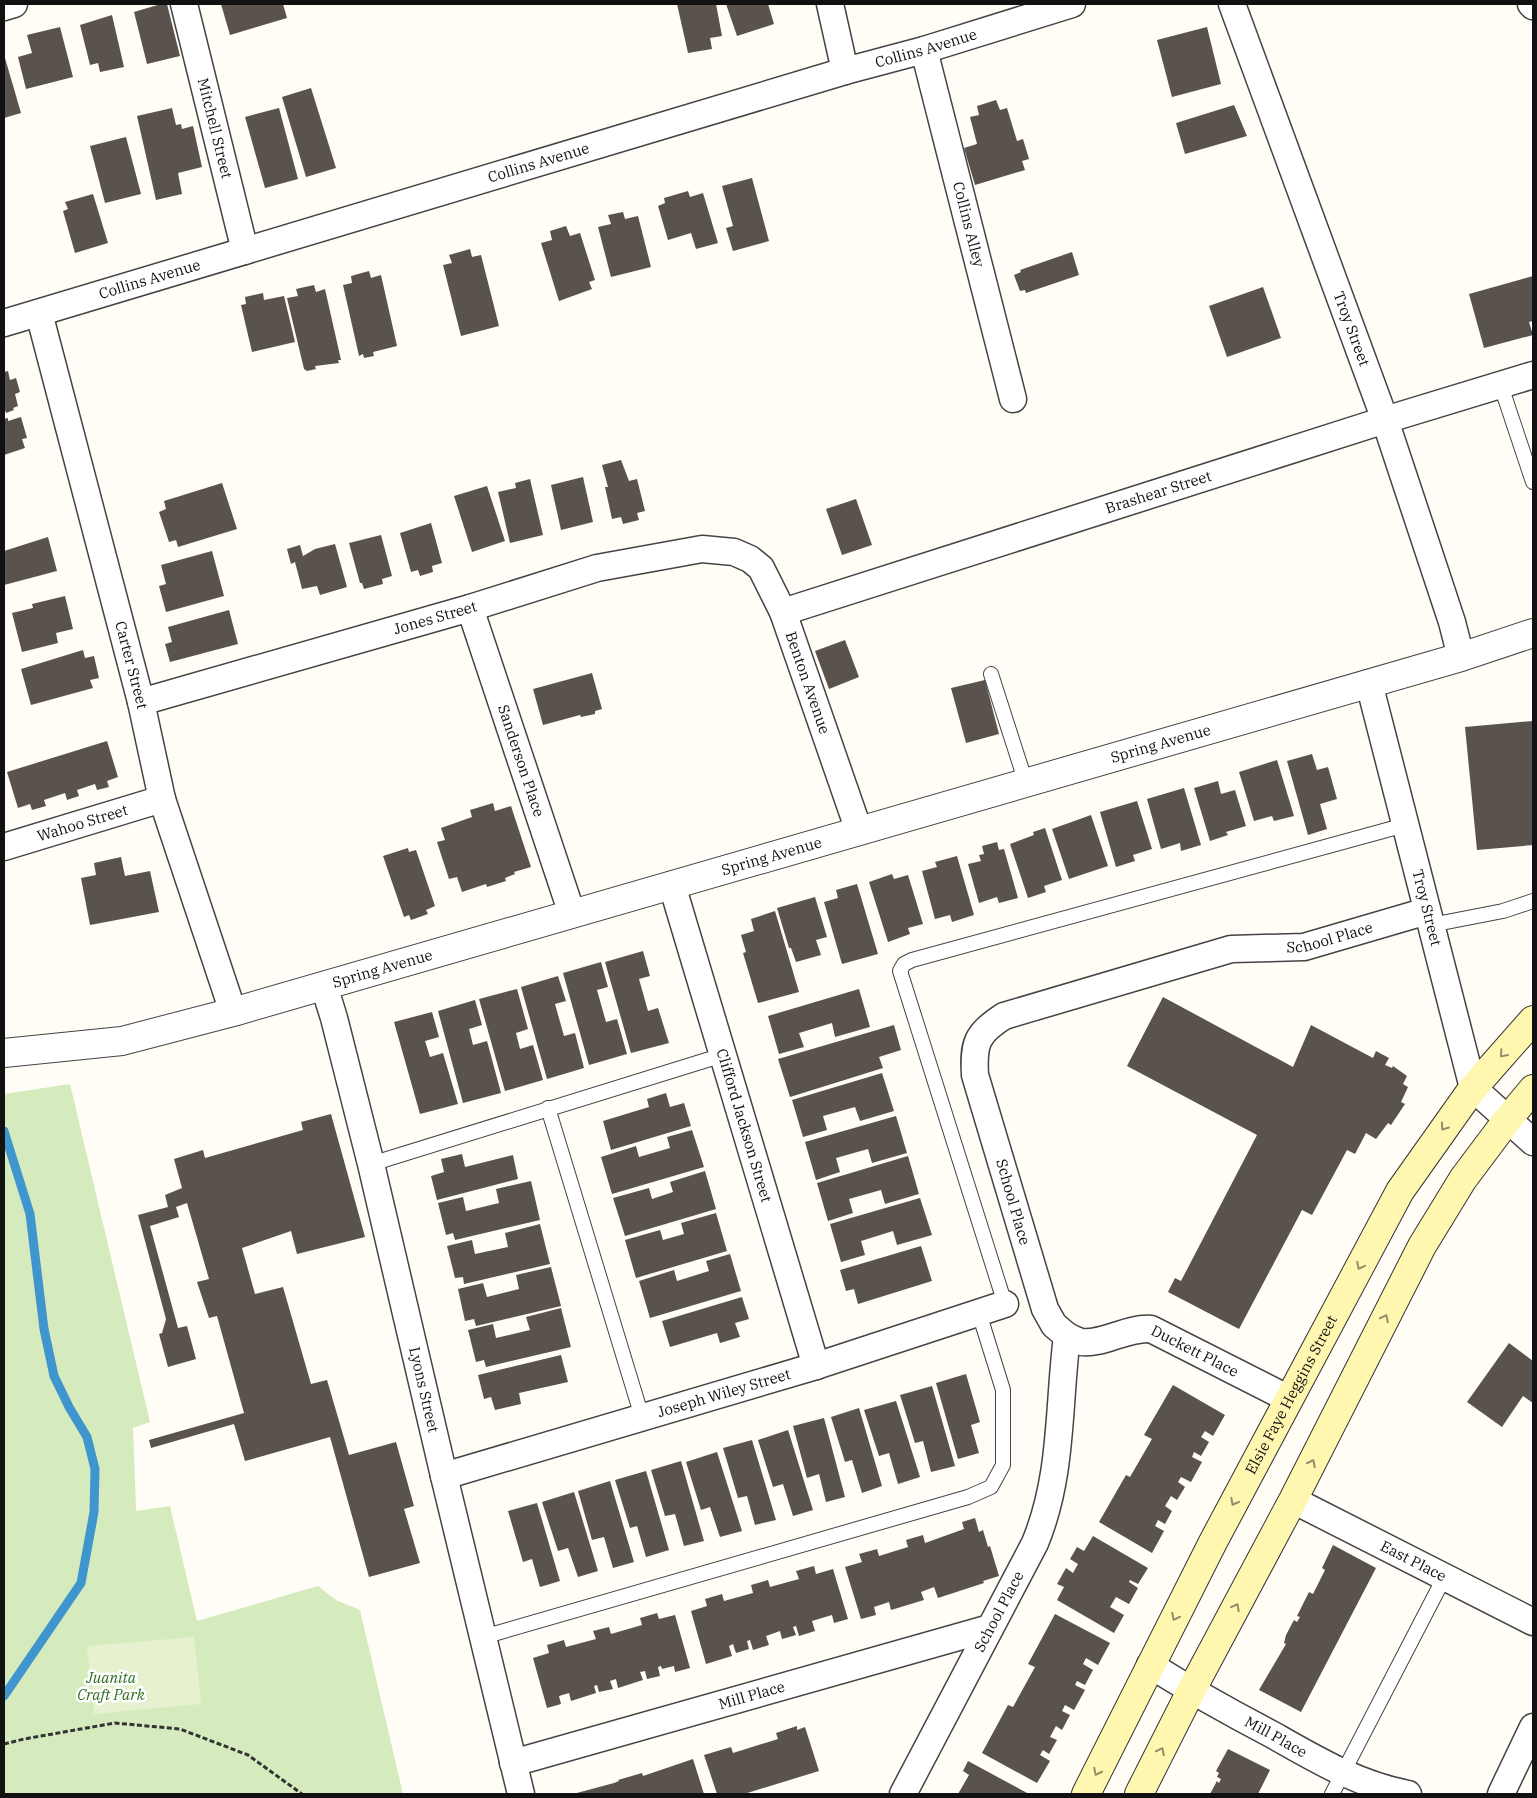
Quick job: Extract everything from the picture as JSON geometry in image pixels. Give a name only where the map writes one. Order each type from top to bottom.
[{"type":"main road","name":"Elsie Faye Heggins Street","points":[[1086,1794],[1213,1542],[1400,1191],[1473,1088],[1533,1020]]},
{"type":"main road","points":[[1139,1794],[1438,1218],[1463,1179],[1533,1089]]},
{"type":"street","points":[[4,7],[14,4]]},
{"type":"street","name":"Mitchell Street","points":[[184,4],[245,251]]},
{"type":"street","points":[[830,4],[845,71]]},
{"type":"street","name":"Collins Avenue","points":[[4,323],[845,71],[924,50],[1072,4]]},
{"type":"street","name":"Troy Street","points":[[1232,4],[1385,420],[1452,622],[1461,657]]},
{"type":"street","name":"Collins Alley","points":[[924,50],[1013,399]]},
{"type":"street","name":"Carter Street","points":[[39,313],[141,702],[162,799],[233,1012]]},
{"type":"street","name":"Brashear Street","points":[[783,612],[1385,420],[1533,375]]},
{"type":"street","name":"Jones Street","points":[[141,702],[470,608],[597,568],[702,549],[734,552]]},
{"type":"street","name":"Benton Avenue","points":[[734,552],[750,559],[761,568],[783,612],[859,831]]},
{"type":"street","name":"Sanderson Place","points":[[470,608],[572,914]]},
{"type":"street","name":"Spring Avenue","points":[[4,1053],[122,1041],[233,1012],[1461,657],[1533,633]]},
{"type":"street","name":"Troy Street","points":[[1369,683],[1473,1088]]},
{"type":"street","name":"Wahoo Street","points":[[4,847],[162,799]]},
{"type":"street","name":"Clifford Jackson Street","points":[[672,885],[816,1366]]},
{"type":"street","name":"School Place","points":[[903,1794],[1035,1543],[1044,1522],[1050,1496],[1061,1416],[1063,1368],[1067,1336],[1054,1325],[1044,1309],[975,1075],[974,1053],[977,1042],[983,1032],[992,1023],[1004,1016],[1231,949],[1304,947],[1429,918]]},
{"type":"street","name":"Lyons Street","points":[[324,986],[371,1164],[521,1794]]},
{"type":"street","points":[[1473,1088],[1533,1142]]},
{"type":"street","name":"Joseph Wiley Street","points":[[444,1476],[816,1366],[1005,1304]]},
{"type":"street","name":"Duckett Place","points":[[1067,1336],[1081,1342],[1096,1341],[1133,1330],[1151,1329],[1289,1399]]},
{"type":"street","name":"East Place","points":[[1293,1500],[1533,1622]]},
{"type":"street","name":"Mill Place","points":[[514,1762],[990,1628]]},
{"type":"street","name":"Mill Place","points":[[1150,1666],[1337,1784],[1408,1794]]},
{"type":"street","points":[[1501,1794],[1533,1727]]},
{"type":"lane","points":[[1501,386],[1533,482]]},
{"type":"lane","points":[[991,674],[1026,782]]},
{"type":"lane","points":[[1005,1304],[900,971],[904,964],[912,960],[1405,825]]},
{"type":"lane","points":[[1429,918],[1503,911],[1533,901]]},
{"type":"lane","points":[[371,1164],[723,1055]]},
{"type":"lane","points":[[548,1108],[642,1417]]},
{"type":"lane","points":[[483,1637],[968,1497],[991,1487],[1003,1465],[1003,1390],[979,1312]]},
{"type":"lane","points":[[1337,1784],[1444,1578]]},
{"type":"path","points":[[4,1744],[24,1738],[115,1723],[180,1728],[248,1755],[302,1794]]},
{"type":"green space","name":"Juanita Craft Park","points":[[70,1084],[150,1422],[133,1428],[136,1511],[170,1506],[197,1621],[318,1586],[336,1600],[360,1610],[403,1794],[4,1794],[4,1094]]},
{"type":"green space","points":[[194,1637],[201,1704],[94,1714],[87,1646]]},
{"type":"building","points":[[167,4],[180,56],[147,64],[134,12]]},
{"type":"building","points":[[221,4],[283,4],[287,18],[230,35]]},
{"type":"building","points":[[677,4],[716,4],[722,36],[710,38],[712,49],[688,53]]},
{"type":"building","points":[[726,4],[768,4],[774,24],[737,36]]},
{"type":"building","points":[[112,15],[124,67],[100,72],[98,63],[90,65],[80,25]]},
{"type":"building","points":[[60,27],[73,77],[26,89],[18,57],[32,53],[27,35]]},
{"type":"building","points":[[1207,27],[1221,84],[1172,97],[1157,40]]},
{"type":"building","points":[[4,59],[21,113],[4,118]]},
{"type":"building","points":[[311,88],[336,168],[306,177],[282,97]]},
{"type":"building","points":[[996,100],[1000,110],[1007,108],[1017,141],[1023,139],[1029,159],[1022,161],[1025,170],[975,185],[964,148],[977,144],[970,117],[979,115],[977,106]]},
{"type":"building","points":[[1234,105],[1247,136],[1185,154],[1176,123]]},
{"type":"building","points":[[172,108],[176,125],[181,124],[182,129],[193,126],[202,167],[178,173],[182,194],[156,200],[137,116]]},
{"type":"building","points":[[279,108],[298,179],[265,188],[245,117]]},
{"type":"building","points":[[126,137],[141,194],[105,203],[90,146]]},
{"type":"building","points":[[752,178],[769,241],[733,251],[726,228],[733,226],[722,186]]},
{"type":"building","points":[[688,191],[690,197],[703,193],[718,243],[696,249],[691,233],[668,240],[658,206],[665,203],[664,198]]},
{"type":"building","points":[[93,194],[108,243],[75,253],[63,211],[68,209],[65,202]]},
{"type":"building","points":[[623,212],[625,219],[638,216],[651,267],[611,277],[598,227],[611,224],[608,215]]},
{"type":"building","points":[[566,226],[570,236],[580,233],[595,280],[589,282],[592,289],[559,301],[541,243],[552,240],[550,231]]},
{"type":"building","points":[[470,249],[472,257],[481,255],[499,326],[461,336],[443,265],[452,263],[449,255]]},
{"type":"building","points":[[1072,252],[1079,275],[1026,293],[1025,290],[1020,291],[1014,275],[1021,272],[1020,270]]},
{"type":"building","points":[[369,271],[371,278],[381,275],[397,346],[373,352],[374,356],[364,358],[363,354],[359,356],[343,285],[352,283],[351,276]]},
{"type":"building","points":[[1533,276],[1533,321],[1529,322],[1533,335],[1484,348],[1469,294]]},
{"type":"building","points":[[314,285],[316,292],[325,289],[341,360],[338,360],[339,363],[315,366],[316,369],[307,371],[304,369],[287,298],[298,296],[296,289]]},
{"type":"building","points":[[1263,287],[1281,338],[1227,357],[1209,306]]},
{"type":"building","points":[[263,293],[264,300],[284,296],[295,342],[252,352],[241,305],[246,304],[245,297]]},
{"type":"building","points":[[8,371],[10,380],[16,378],[20,392],[15,394],[18,406],[6,413],[4,410],[4,372]]},
{"type":"building","points":[[21,417],[27,438],[22,439],[25,448],[4,455],[4,419],[8,418],[8,421]]},
{"type":"building","points":[[621,460],[629,481],[637,479],[645,511],[637,513],[639,520],[623,524],[621,517],[612,519],[605,487],[608,487],[602,465]]},
{"type":"building","points":[[583,477],[593,522],[561,530],[551,485]]},
{"type":"building","points":[[530,479],[543,535],[510,543],[498,492],[516,488],[515,483]]},
{"type":"building","points":[[222,483],[237,529],[178,547],[176,540],[169,542],[159,512],[166,509],[164,501]]},
{"type":"building","points":[[487,486],[505,541],[472,552],[454,496]]},
{"type":"building","points":[[856,499],[872,545],[842,555],[826,509]]},
{"type":"building","points":[[431,523],[442,563],[432,566],[433,572],[420,576],[418,570],[411,572],[400,533]]},
{"type":"building","points":[[381,535],[392,576],[382,579],[383,584],[364,589],[362,583],[360,583],[349,543]]},
{"type":"building","points":[[48,537],[57,571],[4,585],[4,551]]},
{"type":"building","points":[[335,544],[347,587],[320,595],[317,586],[302,589],[295,562],[291,564],[287,549],[300,545],[303,556],[315,549]]},
{"type":"building","points":[[212,551],[224,596],[166,612],[159,586],[166,584],[161,565]]},
{"type":"building","points":[[65,596],[73,629],[56,633],[58,643],[22,652],[12,613],[33,608],[32,604]]},
{"type":"building","points":[[229,610],[238,644],[170,662],[165,644],[172,642],[168,627]]},
{"type":"building","points":[[845,640],[859,677],[829,689],[815,651]]},
{"type":"building","points":[[83,650],[85,658],[94,656],[99,678],[90,680],[93,688],[31,705],[21,669]]},
{"type":"building","points":[[592,673],[602,709],[595,711],[595,714],[581,717],[580,715],[543,725],[533,689]]},
{"type":"building","points":[[985,680],[999,734],[966,743],[951,688]]},
{"type":"building","points":[[1533,721],[1533,845],[1477,850],[1465,727]]},
{"type":"building","points":[[107,741],[118,777],[107,781],[109,787],[97,790],[95,784],[77,790],[79,796],[67,800],[65,793],[44,800],[46,806],[32,810],[30,804],[18,808],[7,772]]},
{"type":"building","points":[[1312,754],[1317,770],[1328,767],[1337,799],[1320,804],[1327,829],[1308,835],[1287,761]]},
{"type":"building","points":[[1277,760],[1294,816],[1274,821],[1272,816],[1254,821],[1239,772]]},
{"type":"building","points":[[1218,781],[1221,794],[1235,790],[1246,826],[1226,832],[1228,835],[1210,841],[1194,788]]},
{"type":"building","points":[[1184,788],[1201,845],[1181,851],[1180,843],[1161,849],[1147,799]]},
{"type":"building","points":[[1137,801],[1152,849],[1133,855],[1135,861],[1116,867],[1100,812]]},
{"type":"building","points":[[493,803],[495,811],[511,806],[531,867],[514,872],[515,874],[505,878],[506,881],[487,887],[486,884],[462,892],[457,877],[449,879],[437,842],[445,840],[441,828],[472,817],[470,810]]},
{"type":"building","points":[[1091,815],[1108,866],[1069,879],[1052,829]]},
{"type":"building","points":[[1045,828],[1062,880],[1044,886],[1046,892],[1028,898],[1010,844],[1034,835],[1033,832]]},
{"type":"building","points":[[997,842],[999,850],[1004,849],[1018,898],[999,903],[997,897],[979,903],[968,864],[981,861],[979,855],[984,854],[982,846]]},
{"type":"building","points":[[408,848],[409,852],[416,850],[435,906],[426,910],[428,914],[411,920],[409,915],[404,917],[383,856]]},
{"type":"building","points":[[957,856],[974,915],[952,922],[950,915],[935,919],[922,871],[937,867],[935,862]]},
{"type":"building","points":[[121,857],[125,876],[150,871],[159,912],[90,925],[81,878],[96,875],[94,863]]},
{"type":"building","points":[[892,874],[894,879],[908,875],[923,924],[908,928],[910,934],[888,942],[869,882]]},
{"type":"building","points":[[857,884],[878,954],[842,964],[824,902],[838,898],[836,890]]},
{"type":"building","points":[[815,897],[827,937],[816,940],[821,955],[796,962],[791,948],[789,948],[777,908]]},
{"type":"building","points":[[775,911],[799,992],[758,1003],[743,953],[746,952],[741,935],[754,931],[751,919]]},
{"type":"building","points":[[643,951],[650,976],[639,979],[648,1011],[658,1008],[669,1043],[631,1053],[605,962]]},
{"type":"building","points":[[601,962],[608,987],[597,990],[606,1022],[617,1019],[627,1054],[589,1065],[563,973]]},
{"type":"building","points":[[558,976],[566,1001],[555,1004],[564,1036],[575,1033],[584,1068],[547,1079],[521,987]]},
{"type":"building","points":[[517,989],[528,1029],[516,1033],[520,1049],[533,1045],[543,1080],[505,1091],[479,999]]},
{"type":"building","points":[[859,989],[870,1027],[835,1037],[832,1023],[799,1033],[804,1047],[779,1054],[768,1016]]},
{"type":"building","points":[[1163,997],[1293,1067],[1311,1025],[1373,1058],[1376,1051],[1389,1058],[1385,1065],[1392,1068],[1393,1066],[1407,1076],[1403,1084],[1408,1087],[1401,1102],[1405,1104],[1391,1125],[1388,1123],[1376,1139],[1366,1133],[1355,1154],[1347,1150],[1312,1215],[1302,1210],[1239,1329],[1168,1292],[1175,1278],[1181,1281],[1257,1135],[1127,1066]]},
{"type":"building","points":[[475,1000],[482,1025],[469,1029],[473,1045],[487,1041],[501,1093],[463,1103],[438,1011]]},
{"type":"building","points":[[432,1012],[439,1037],[425,1041],[430,1057],[443,1053],[458,1104],[420,1114],[394,1022]]},
{"type":"building","points":[[894,1025],[901,1050],[879,1057],[883,1068],[790,1097],[778,1059]]},
{"type":"building","points":[[882,1073],[894,1111],[860,1121],[855,1107],[823,1116],[827,1130],[803,1137],[792,1100]]},
{"type":"building","points":[[666,1093],[670,1107],[684,1103],[691,1126],[611,1150],[603,1121],[649,1107],[647,1099]]},
{"type":"building","points":[[331,1114],[365,1237],[297,1254],[291,1231],[242,1248],[255,1294],[283,1287],[311,1384],[327,1380],[349,1455],[396,1442],[414,1506],[404,1509],[420,1563],[369,1577],[330,1437],[245,1461],[234,1424],[151,1448],[149,1440],[244,1413],[217,1316],[209,1318],[197,1282],[209,1279],[187,1203],[176,1207],[179,1217],[150,1226],[178,1328],[187,1326],[196,1359],[168,1367],[159,1334],[162,1333],[166,1319],[138,1215],[168,1207],[165,1195],[182,1188],[174,1159],[203,1150],[205,1158],[303,1130],[301,1122]]},
{"type":"building","points":[[896,1116],[907,1153],[872,1163],[868,1149],[836,1158],[840,1172],[816,1180],[805,1142]]},
{"type":"building","points":[[692,1130],[704,1167],[612,1194],[601,1157],[636,1146],[639,1157],[670,1148],[667,1137]]},
{"type":"building","points":[[462,1154],[465,1167],[513,1155],[518,1179],[437,1200],[431,1176],[444,1172],[441,1159]]},
{"type":"building","points":[[908,1156],[919,1194],[885,1204],[881,1190],[849,1199],[853,1213],[828,1221],[817,1183]]},
{"type":"building","points":[[705,1171],[716,1209],[625,1236],[613,1198],[649,1188],[652,1199],[673,1192],[670,1182]]},
{"type":"building","points":[[531,1181],[540,1220],[455,1240],[453,1233],[446,1235],[438,1203],[463,1197],[466,1211],[499,1203],[496,1189]]},
{"type":"building","points":[[920,1198],[932,1235],[897,1245],[893,1231],[861,1241],[865,1255],[841,1262],[830,1224]]},
{"type":"building","points":[[716,1213],[727,1251],[636,1278],[625,1240],[660,1230],[663,1240],[684,1234],[681,1223]]},
{"type":"building","points":[[540,1224],[550,1264],[464,1284],[463,1277],[455,1278],[447,1246],[472,1240],[475,1254],[508,1247],[505,1233]]},
{"type":"building","points":[[921,1246],[932,1281],[858,1304],[854,1289],[846,1291],[840,1270]]},
{"type":"building","points":[[730,1254],[741,1291],[650,1318],[639,1281],[674,1270],[677,1281],[709,1271],[706,1261]]},
{"type":"building","points":[[551,1267],[561,1306],[476,1326],[474,1319],[465,1321],[458,1289],[483,1283],[487,1297],[519,1289],[516,1275]]},
{"type":"building","points":[[742,1297],[749,1319],[735,1323],[740,1337],[720,1343],[717,1333],[670,1347],[662,1321]]},
{"type":"building","points":[[561,1308],[571,1347],[486,1367],[484,1360],[476,1362],[468,1330],[493,1324],[496,1338],[530,1330],[526,1317]]},
{"type":"building","points":[[1509,1343],[1533,1361],[1533,1403],[1523,1396],[1502,1427],[1467,1402]]},
{"type":"building","points":[[561,1355],[568,1382],[519,1393],[521,1404],[495,1410],[491,1397],[484,1399],[478,1375]]},
{"type":"building","points":[[966,1374],[980,1422],[971,1425],[979,1453],[958,1459],[936,1383]]},
{"type":"building","points":[[1173,1385],[1225,1415],[1213,1436],[1205,1431],[1201,1437],[1209,1442],[1201,1456],[1194,1452],[1192,1457],[1202,1462],[1191,1482],[1181,1477],[1178,1482],[1185,1487],[1177,1500],[1171,1496],[1165,1506],[1172,1511],[1165,1524],[1158,1520],[1155,1526],[1164,1531],[1152,1553],[1099,1522],[1126,1475],[1130,1477],[1152,1439],[1144,1435]]},
{"type":"building","points":[[932,1386],[955,1466],[931,1472],[923,1441],[915,1443],[900,1395]]},
{"type":"building","points":[[896,1401],[920,1477],[898,1484],[889,1453],[879,1456],[864,1410]]},
{"type":"building","points":[[859,1408],[882,1486],[862,1493],[852,1460],[845,1462],[831,1417]]},
{"type":"building","points":[[824,1418],[845,1497],[826,1502],[819,1474],[807,1478],[793,1426]]},
{"type":"building","points":[[788,1430],[813,1510],[793,1516],[783,1484],[773,1487],[758,1440]]},
{"type":"building","points":[[752,1440],[776,1520],[755,1525],[747,1496],[738,1498],[723,1448]]},
{"type":"building","points":[[717,1452],[742,1531],[720,1537],[710,1507],[701,1510],[686,1462]]},
{"type":"building","points":[[681,1461],[704,1541],[684,1546],[675,1514],[665,1516],[651,1470]]},
{"type":"building","points":[[646,1471],[669,1550],[646,1557],[637,1526],[630,1528],[615,1480]]},
{"type":"building","points":[[610,1481],[634,1562],[613,1568],[604,1537],[592,1540],[578,1491]]},
{"type":"building","points":[[574,1492],[598,1571],[578,1577],[568,1548],[558,1551],[542,1502]]},
{"type":"building","points":[[537,1503],[560,1581],[540,1587],[532,1559],[523,1562],[508,1511]]},
{"type":"building","points":[[975,1518],[979,1532],[983,1530],[988,1547],[990,1546],[999,1576],[938,1598],[934,1587],[921,1592],[924,1600],[891,1610],[889,1602],[874,1607],[876,1615],[861,1619],[845,1567],[862,1562],[859,1554],[877,1549],[879,1556],[908,1547],[906,1540],[923,1535],[925,1543],[964,1529],[962,1522]]},
{"type":"building","points":[[1093,1536],[1148,1568],[1138,1584],[1130,1580],[1129,1582],[1138,1588],[1129,1604],[1116,1597],[1110,1607],[1124,1615],[1114,1633],[1057,1600],[1064,1587],[1057,1584],[1066,1568],[1073,1573],[1078,1564],[1070,1559],[1077,1547],[1084,1551]]},
{"type":"building","points":[[1333,1545],[1376,1568],[1301,1712],[1259,1690],[1286,1644],[1284,1643],[1286,1635],[1294,1620],[1297,1622],[1300,1617],[1297,1616],[1309,1592],[1313,1594],[1325,1570],[1322,1568]]},
{"type":"building","points":[[814,1566],[816,1574],[833,1569],[848,1619],[834,1623],[832,1615],[812,1621],[815,1631],[799,1636],[796,1626],[793,1627],[796,1635],[782,1639],[780,1631],[766,1636],[769,1645],[753,1650],[750,1640],[747,1641],[749,1649],[736,1653],[733,1644],[729,1646],[732,1656],[706,1664],[691,1611],[707,1606],[705,1599],[722,1594],[724,1601],[753,1593],[751,1585],[768,1580],[770,1587],[799,1579],[796,1571]]},
{"type":"building","points":[[657,1613],[659,1619],[675,1615],[690,1668],[675,1672],[674,1666],[662,1669],[661,1666],[658,1667],[660,1676],[647,1679],[645,1671],[640,1672],[643,1680],[618,1688],[616,1679],[610,1681],[613,1689],[599,1692],[597,1685],[594,1686],[596,1693],[571,1701],[569,1693],[559,1696],[561,1704],[547,1708],[533,1658],[549,1653],[547,1645],[564,1640],[566,1647],[596,1639],[593,1631],[609,1627],[611,1634],[642,1625],[640,1618]]},
{"type":"building","points":[[1055,1614],[1110,1643],[1098,1665],[1086,1658],[1083,1664],[1093,1670],[1085,1685],[1077,1681],[1075,1685],[1085,1690],[1074,1710],[1065,1705],[1062,1711],[1070,1715],[1062,1730],[1056,1726],[1050,1737],[1057,1740],[1049,1754],[1043,1750],[1040,1755],[1050,1761],[1037,1783],[982,1753],[1008,1705],[1013,1707],[1035,1667],[1028,1664]]},
{"type":"building","points":[[797,1726],[797,1730],[805,1727],[819,1771],[744,1794],[717,1794],[704,1755],[731,1747],[733,1753],[778,1739],[776,1733]]},
{"type":"building","points":[[1228,1749],[1270,1770],[1258,1794],[1210,1794],[1217,1781],[1219,1783],[1221,1779],[1217,1777],[1219,1773],[1216,1771]]},
{"type":"building","points":[[693,1759],[704,1794],[573,1794],[642,1773],[643,1776]]},
{"type":"building","points":[[968,1761],[1029,1794],[958,1794],[969,1775],[963,1771]]},
{"type":"waterway","points":[[4,1131],[30,1214],[44,1329],[54,1376],[69,1407],[87,1437],[95,1469],[94,1512],[81,1583],[4,1696]]}]
